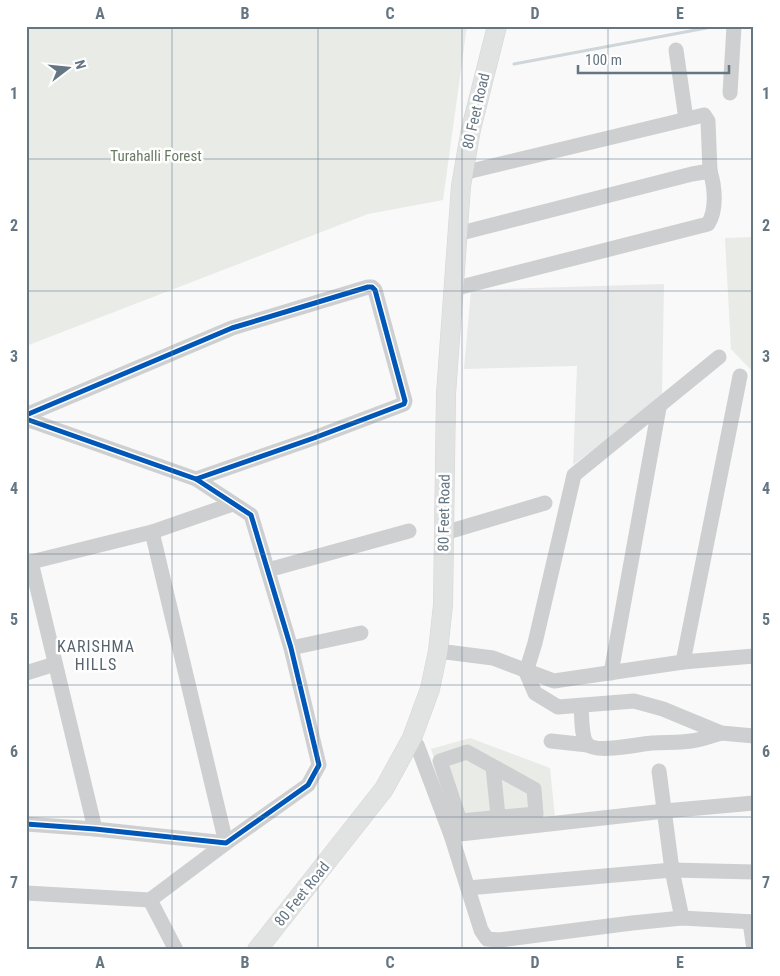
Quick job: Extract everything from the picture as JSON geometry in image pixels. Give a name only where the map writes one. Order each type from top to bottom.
[{"type":"main road","name":"80 Feet Road","points":[[448,532],[446,394],[462,186],[471,129],[497,26]]},
{"type":"main road","name":"80 Feet Road","points":[[267,950],[376,812],[402,775],[426,726],[437,691],[448,532],[453,394],[471,171],[485,99],[505,26]]},
{"type":"main road","name":"80 Feet Road","points":[[258,950],[359,823],[395,771],[422,715],[441,652]]},
{"type":"street","points":[[730,93],[734,26]]},
{"type":"street","points":[[676,50],[686,119]]},
{"type":"street","points":[[461,287],[708,224],[713,216],[713,183],[710,171],[708,121],[704,115],[471,171]]},
{"type":"street","points":[[465,232],[710,171]]},
{"type":"street","points":[[26,417],[232,328],[372,287],[375,290],[405,401],[404,404],[196,479]]},
{"type":"street","points":[[719,357],[659,408],[574,475],[535,643],[526,672],[535,693],[558,707],[634,701],[663,709],[721,734]]},
{"type":"street","points":[[683,662],[740,376]]},
{"type":"street","points":[[611,673],[659,408]]},
{"type":"street","points":[[26,417],[196,479],[251,515],[291,648],[319,764],[308,785],[226,842],[150,900],[26,893]]},
{"type":"street","points":[[448,532],[545,503]]},
{"type":"street","points":[[95,829],[31,562],[152,532],[232,504]]},
{"type":"street","points":[[268,570],[409,531]]},
{"type":"street","points":[[152,532],[226,842]]},
{"type":"street","points":[[291,648],[361,633]]},
{"type":"street","points":[[441,652],[493,658],[554,681],[683,662],[754,656]]},
{"type":"street","points":[[26,673],[55,664]]},
{"type":"street","points":[[581,706],[584,737],[588,746]]},
{"type":"street","points":[[551,741],[614,748],[651,743],[693,741],[721,734],[754,736]]},
{"type":"street","points":[[417,745],[451,835],[481,930],[487,939],[499,940],[632,922],[682,918],[752,922],[753,946]]},
{"type":"street","points":[[451,835],[499,823],[536,814],[534,788],[467,752],[440,761],[460,820],[499,823],[754,803]]},
{"type":"street","points":[[493,767],[499,823]]},
{"type":"street","points":[[659,771],[672,870],[682,918]]},
{"type":"street","points":[[26,824],[226,842]]},
{"type":"street","points":[[468,888],[672,870],[754,872]]},
{"type":"street","points":[[150,900],[176,950]]},
{"type":"shaded area","points":[[664,284],[662,397],[573,465],[577,366],[464,369],[471,290]]},
{"type":"green space","name":"Turahalli Forest","points":[[26,26],[467,26],[443,200],[368,214],[26,346]]},
{"type":"green space","points":[[754,237],[754,373],[731,349],[725,238]]},
{"type":"green space","points":[[470,738],[550,768],[555,818],[457,830],[431,749]]},
{"type":"waterway","points":[[514,64],[717,26]]},
{"type":"cycle path","points":[[26,415],[232,328],[372,287],[375,290],[405,401],[404,404],[196,479]]},
{"type":"cycle path","points":[[26,419],[196,479],[251,515],[291,648],[319,765],[308,785],[226,843],[95,829],[26,824]]},
{"type":"district","name":"KARISHMA HILLS","points":[[96,655]]}]
